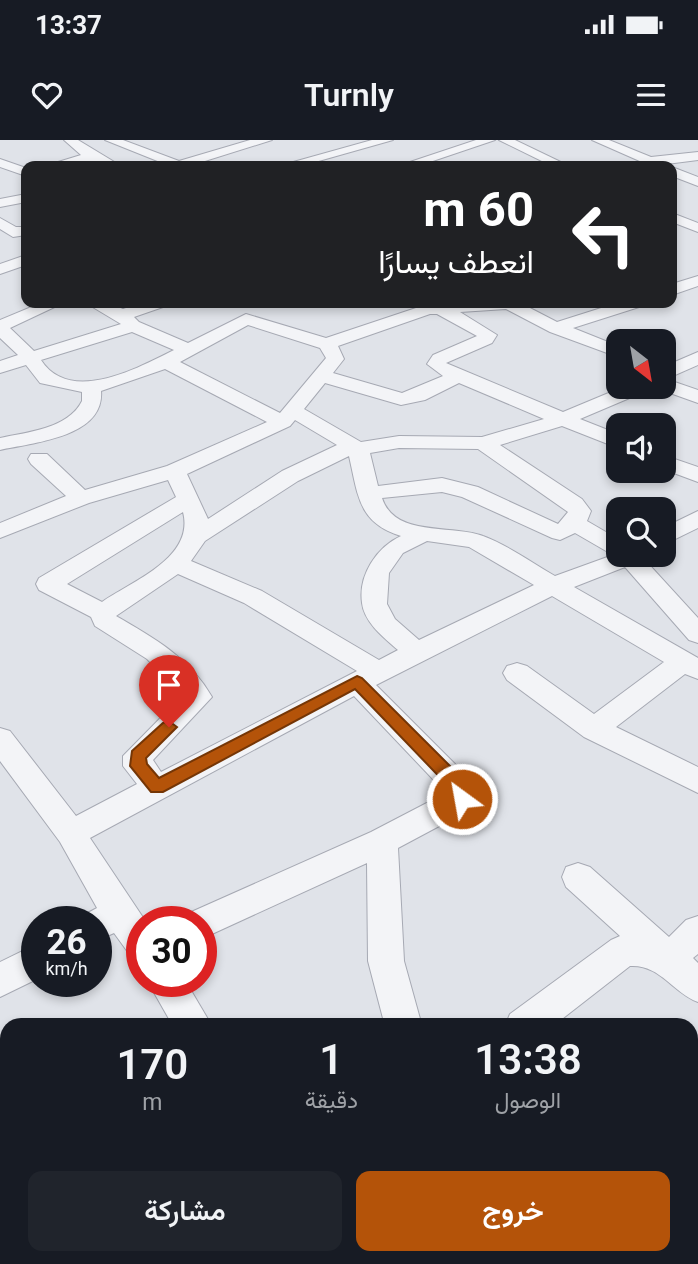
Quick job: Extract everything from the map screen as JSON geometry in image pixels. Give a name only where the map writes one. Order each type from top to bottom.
[{"type":"street","points":[[70,140],[102,161]]},
{"type":"street","points":[[111,140],[165,161]]},
{"type":"street","points":[[191,161],[215,152],[266,140]]},
{"type":"street","points":[[297,161],[319,151],[387,140]]},
{"type":"street","points":[[421,161],[489,140]]},
{"type":"street","points":[[511,143],[544,140]]},
{"type":"street","points":[[598,140],[649,161]]},
{"type":"street","points":[[511,143],[547,161]]},
{"type":"street","points":[[201,146],[215,152]]},
{"type":"street","points":[[319,151],[338,161]]},
{"type":"street","points":[[71,161],[91,156]]},
{"type":"street","points":[[672,161],[698,156]]},
{"type":"street","points":[[0,163],[21,170]]},
{"type":"street","points":[[677,173],[698,183]]},
{"type":"street","points":[[677,186],[698,183]]},
{"type":"street","points":[[0,203],[21,199]]},
{"type":"street","points":[[677,218],[698,218]]},
{"type":"street","points":[[677,219],[698,229]]},
{"type":"street","points":[[3,228],[21,230]]},
{"type":"street","points":[[677,237],[698,229]]},
{"type":"street","points":[[677,288],[698,281]]},
{"type":"street","points":[[0,531],[81,498],[174,471],[287,416],[335,359],[334,352],[326,344],[246,319],[122,382],[91,387],[52,382],[38,373],[29,356],[0,327],[44,308]]},
{"type":"street","points":[[103,308],[186,349]]},
{"type":"street","points":[[0,367],[127,321],[149,308]]},
{"type":"street","points":[[246,319],[245,310],[250,308]]},
{"type":"street","points":[[326,344],[424,308]]},
{"type":"street","points":[[429,308],[488,335],[486,339],[436,364],[458,376],[606,437]]},
{"type":"street","points":[[524,308],[556,328],[606,347]]},
{"type":"street","points":[[556,328],[618,308]]},
{"type":"street","points":[[676,368],[698,358]]},
{"type":"street","points":[[164,361],[356,448],[371,492],[374,511],[380,518],[423,534],[452,535],[476,541],[684,661]]},
{"type":"street","points":[[321,376],[401,399],[418,396],[458,376]]},
{"type":"street","points":[[676,382],[698,397]]},
{"type":"street","points":[[0,444],[55,430],[83,418],[93,403],[91,387]]},
{"type":"street","points":[[103,613],[176,564],[194,537],[290,475],[356,448],[399,442],[483,443],[561,420],[611,399]]},
{"type":"street","points":[[371,492],[442,485],[470,492],[560,533],[575,523],[580,511],[574,504],[483,443]]},
{"type":"street","points":[[39,459],[81,498]]},
{"type":"street","points":[[676,466],[698,475]]},
{"type":"street","points":[[174,471],[196,515],[194,537]]},
{"type":"street","points":[[103,613],[48,584],[187,500]]},
{"type":"street","points":[[575,523],[606,541]]},
{"type":"street","points":[[676,532],[694,524]]},
{"type":"street","points":[[416,652],[385,624],[374,604],[377,573],[394,548],[423,534]]},
{"type":"street","points":[[71,833],[367,676],[555,585],[606,563]]},
{"type":"street","points":[[176,564],[253,597],[367,676],[461,789],[462,799],[449,808],[217,917]]},
{"type":"street","points":[[594,729],[684,661],[698,634],[639,567]]},
{"type":"street","points":[[103,613],[104,620],[147,645],[192,686],[198,696],[188,709],[138,756],[138,766],[157,787]]},
{"type":"street","points":[[517,673],[594,729],[698,781]]},
{"type":"street","points":[[0,739],[71,833],[102,906]]},
{"type":"street","points":[[382,841],[386,961],[402,1018]]},
{"type":"street","points":[[578,877],[698,986]]},
{"type":"street","points":[[669,959],[698,930]]},
{"type":"street","points":[[536,1018],[623,951],[639,948],[669,959]]},
{"type":"street","points":[[0,981],[21,969]]},
{"type":"street","points":[[176,997],[189,1018]]},
{"type":"route","points":[[169,727],[138,756],[138,766],[157,787],[357,682],[461,789],[462,799]]}]
